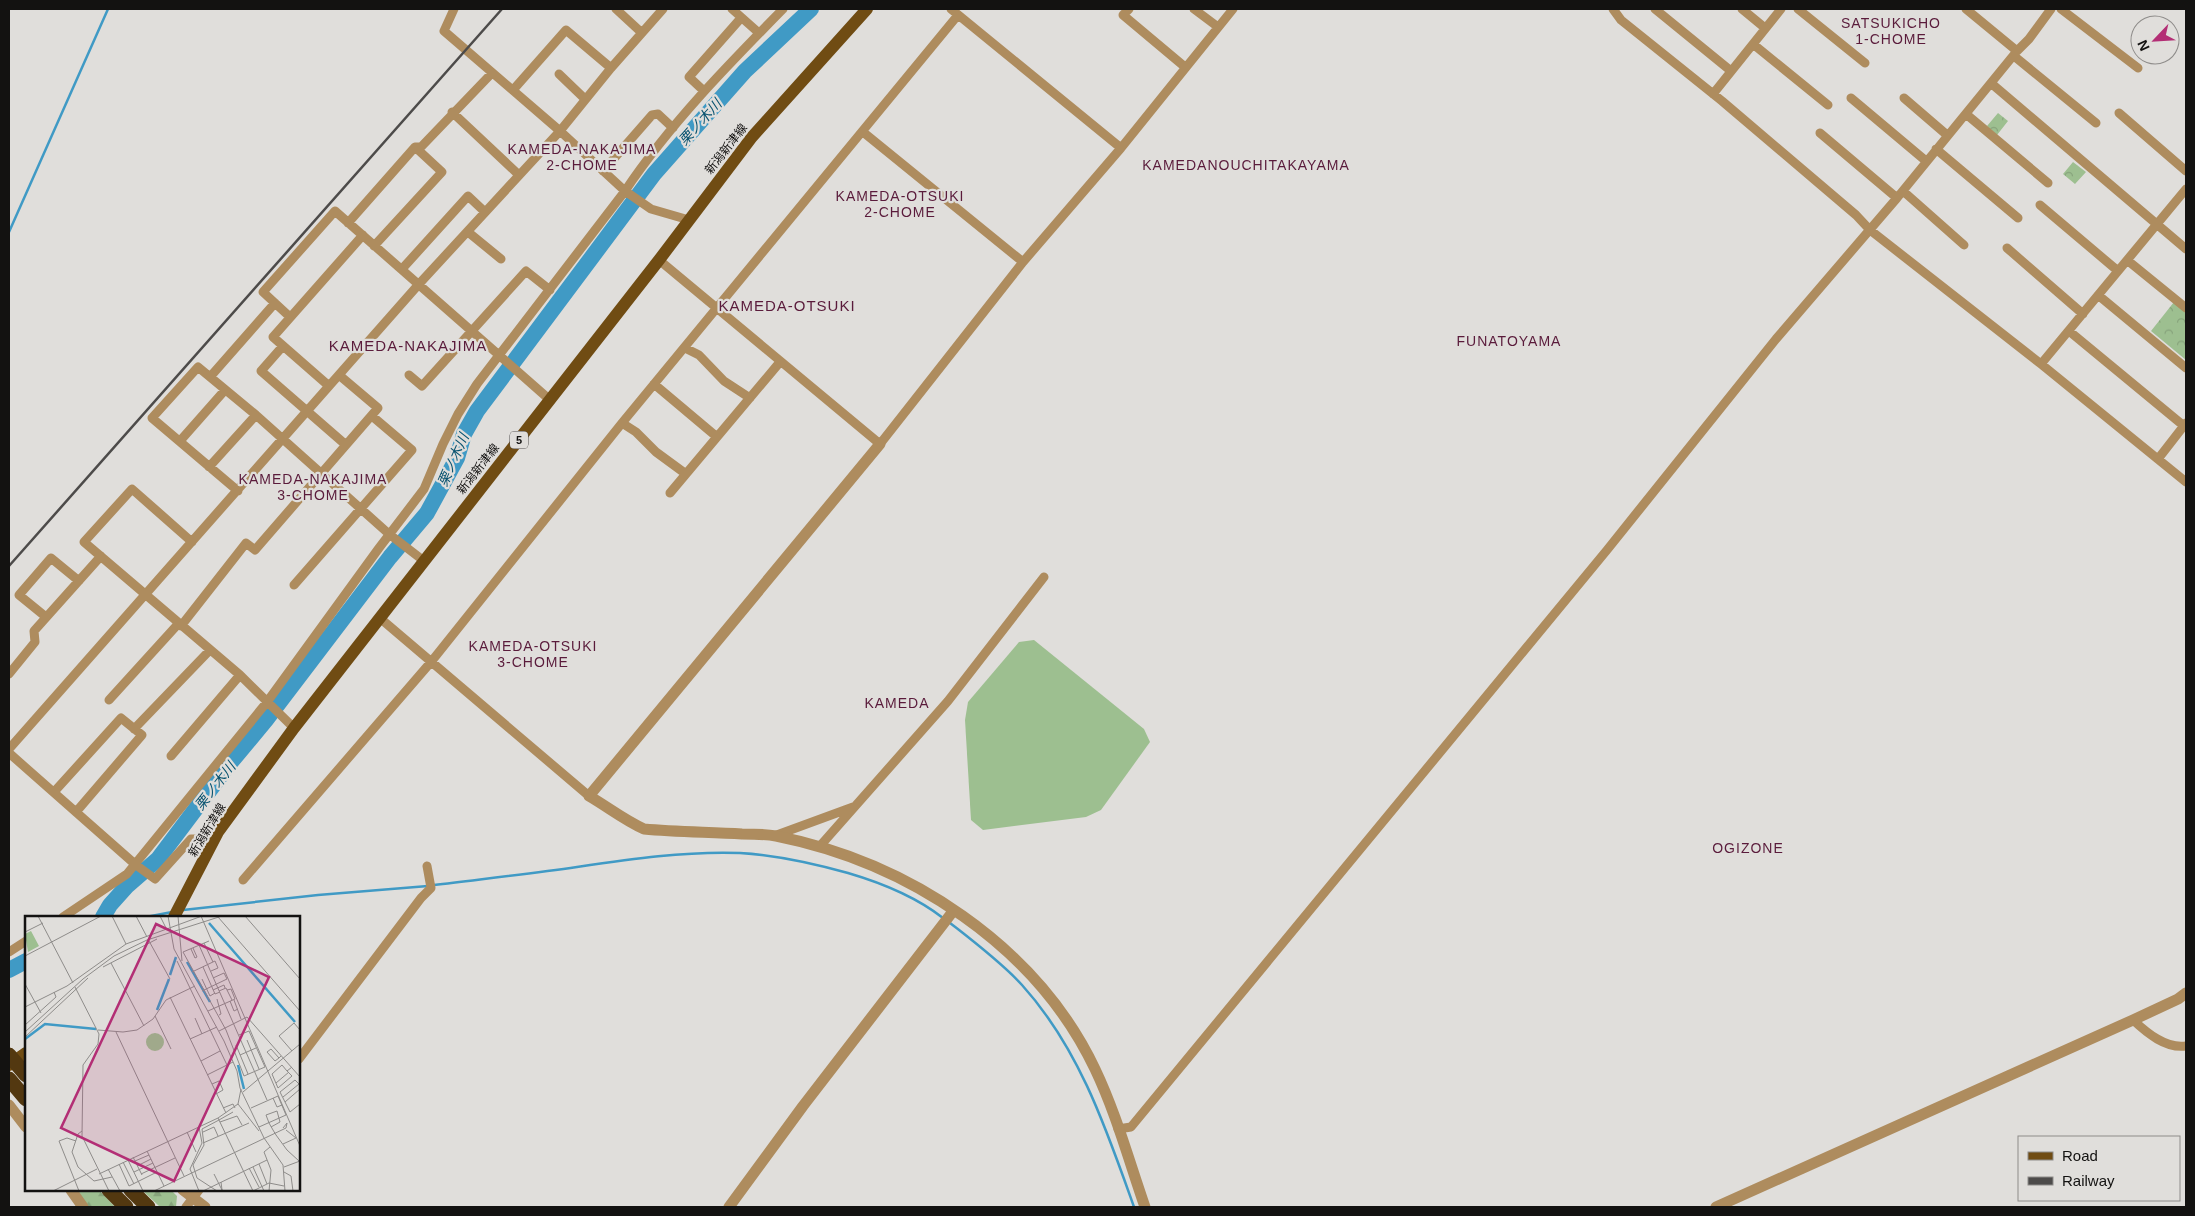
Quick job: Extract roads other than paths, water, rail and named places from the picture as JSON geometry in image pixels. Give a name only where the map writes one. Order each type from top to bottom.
[{"type":"highway","points":[[9,1055],[25,1074]]},
{"type":"highway","points":[[9,1079],[25,1098]]},
{"type":"highway","points":[[110,1191],[126,1207]]},
{"type":"highway","points":[[132,1191],[148,1207]]},
{"type":"main road","name":"新潟新津線","points":[[175,916],[215,839],[294,728],[660,260],[752,137],[867,9]]},
{"type":"main road","points":[[9,1065],[25,1054]]},
{"type":"street","points":[[454,9],[444,31],[560,131],[625,191],[651,209],[689,220]]},
{"type":"street","points":[[616,9],[642,33]]},
{"type":"street","points":[[215,839],[191,839],[155,879],[136,865],[9,751],[283,440],[307,410],[419,284],[560,131],[610,68],[663,9]]},
{"type":"street","points":[[65,916],[117,882],[136,865],[267,702],[424,489],[458,414],[477,384],[625,191],[645,162],[704,91],[784,9]]},
{"type":"street","points":[[1129,9],[1123,15],[1185,66]]},
{"type":"street","points":[[1194,9],[1218,27]]},
{"type":"street","points":[[589,796],[880,444],[1023,262],[1121,148],[1185,66],[1233,9]]},
{"type":"street","points":[[1613,9],[1621,20],[1713,94],[1856,215],[1870,230],[2041,364],[2186,482]]},
{"type":"street","points":[[1656,9],[1732,71]]},
{"type":"street","points":[[1742,9],[1765,28]]},
{"type":"street","points":[[1713,94],[1780,9]]},
{"type":"street","points":[[1798,9],[1865,63]]},
{"type":"street","points":[[1966,9],[2015,54],[2096,123]]},
{"type":"street","points":[[1118,1129],[1131,1126],[1607,550],[1776,339],[1992,84],[2051,9]]},
{"type":"street","points":[[2061,9],[2138,68]]},
{"type":"street","points":[[243,880],[431,662],[622,423],[863,132],[954,12],[1121,148]]},
{"type":"street","points":[[704,91],[689,77],[739,13],[759,33]]},
{"type":"street","points":[[513,90],[566,30],[610,68]]},
{"type":"street","points":[[1753,44],[1828,106]]},
{"type":"street","points":[[348,223],[415,147],[421,146],[492,73]]},
{"type":"street","points":[[559,74],[585,99]]},
{"type":"street","points":[[1992,84],[2186,249]]},
{"type":"street","points":[[1851,98],[1926,161]]},
{"type":"street","points":[[1904,98],[1947,136]]},
{"type":"street","points":[[452,112],[519,175]]},
{"type":"street","points":[[602,171],[652,115],[658,114],[673,128]]},
{"type":"street","points":[[1966,114],[2048,184]]},
{"type":"street","points":[[2119,114],[2186,171]]},
{"type":"street","points":[[863,132],[1023,262]]},
{"type":"street","points":[[1820,133],[1964,246]]},
{"type":"street","points":[[374,246],[442,172],[415,147]]},
{"type":"street","points":[[1936,149],[2018,218]]},
{"type":"street","points":[[2041,364],[2186,190]]},
{"type":"street","points":[[402,269],[468,196],[485,212]]},
{"type":"street","points":[[2040,205],[2118,271]]},
{"type":"street","points":[[290,317],[263,292],[335,211],[550,400]]},
{"type":"street","points":[[468,232],[501,259]]},
{"type":"street","points":[[329,386],[273,336],[363,235]]},
{"type":"street","points":[[2007,248],[2083,314]]},
{"type":"street","points":[[660,260],[880,444]]},
{"type":"street","points":[[2127,260],[2186,308]]},
{"type":"street","points":[[409,375],[422,386],[526,271],[550,290]]},
{"type":"street","points":[[2098,295],[2186,368]]},
{"type":"street","points":[[210,377],[275,303]]},
{"type":"street","points":[[2068,331],[2185,425],[2158,459]]},
{"type":"street","points":[[283,346],[261,371],[346,445]]},
{"type":"street","points":[[685,348],[699,355],[724,381],[750,398]]},
{"type":"street","points":[[670,493],[780,362]]},
{"type":"street","points":[[238,491],[152,418],[198,367],[256,415],[389,534],[424,560]]},
{"type":"street","points":[[109,700],[180,624],[246,543],[256,550],[378,408],[339,375]]},
{"type":"street","points":[[654,384],[717,437]]},
{"type":"street","points":[[180,441],[225,390]]},
{"type":"street","points":[[209,467],[256,415]]},
{"type":"street","points":[[294,585],[412,450],[372,416]]},
{"type":"street","points":[[622,423],[636,432],[656,452],[686,474]]},
{"type":"street","points":[[192,542],[132,489],[84,542],[240,675],[294,728]]},
{"type":"street","points":[[9,674],[35,642],[34,631],[101,556]]},
{"type":"street","points":[[46,617],[19,594],[25,587],[51,558],[79,580]]},
{"type":"street","points":[[820,846],[948,701],[1044,577]]},
{"type":"street","points":[[381,618],[589,796],[627,821],[644,829],[774,836],[820,846],[885,870],[953,912],[1012,956],[1071,1027],[1094,1067],[1146,1207]]},
{"type":"street","points":[[134,729],[210,650]]},
{"type":"street","points":[[171,756],[240,675]]},
{"type":"street","points":[[54,792],[121,718],[142,735],[76,812]]},
{"type":"street","points":[[774,836],[856,806]]},
{"type":"street","points":[[300,1058],[421,898],[431,888],[427,866]]},
{"type":"street","points":[[729,1207],[803,1106],[953,912]]},
{"type":"street","points":[[9,952],[25,941]]},
{"type":"street","points":[[1716,1207],[2178,1000],[2186,993]]},
{"type":"street","points":[[2133,1020],[2167,1044],[2178,1047],[2186,1046]]},
{"type":"street","points":[[9,1105],[25,1126]]},
{"type":"street","points":[[72,1191],[83,1207]]},
{"type":"street","points":[[193,1198],[205,1207]]},
{"type":"waterway","points":[[9,232],[108,9]]},
{"type":"waterway","name":"栗ノ木川","points":[[104,916],[110,905],[127,886],[158,859],[390,557],[427,513],[457,458],[464,434],[477,411],[654,174],[745,71],[811,9]]},
{"type":"waterway","points":[[434,885],[658,856],[740,853],[794,860],[861,877],[910,897],[943,918]]},
{"type":"waterway","points":[[183,910],[318,895],[428,886]]},
{"type":"waterway","points":[[151,916],[172,912]]},
{"type":"waterway","points":[[950,923],[987,952],[1022,985],[1060,1035],[1089,1090],[1113,1148],[1134,1207]]},
{"type":"waterway","name":"栗ノ木川","points":[[9,970],[25,962]]},
{"type":"railway","points":[[9,566],[502,9]]},
{"type":"district","name":"SATSUKICHO 1-CHOME","points":[[1891,32]]},
{"type":"district","name":"KAMEDA-NAKAJIMA 2-CHOME","points":[[582,158]]},
{"type":"district","name":"KAMEDANOUCHITAKAYAMA","points":[[1246,165]]},
{"type":"district","name":"KAMEDA-OTSUKI 2-CHOME","points":[[900,204]]},
{"type":"district","name":"KAMEDA-OTSUKI","points":[[787,306]]},
{"type":"district","name":"FUNATOYAMA","points":[[1509,341]]},
{"type":"district","name":"KAMEDA-NAKAJIMA","points":[[408,346]]},
{"type":"district","name":"KAMEDA-NAKAJIMA 3-CHOME","points":[[313,488]]},
{"type":"district","name":"KAMEDA-OTSUKI 3-CHOME","points":[[533,654]]},
{"type":"district","name":"KAMEDA","points":[[897,703]]},
{"type":"district","name":"OGIZONE","points":[[1748,848]]}]
